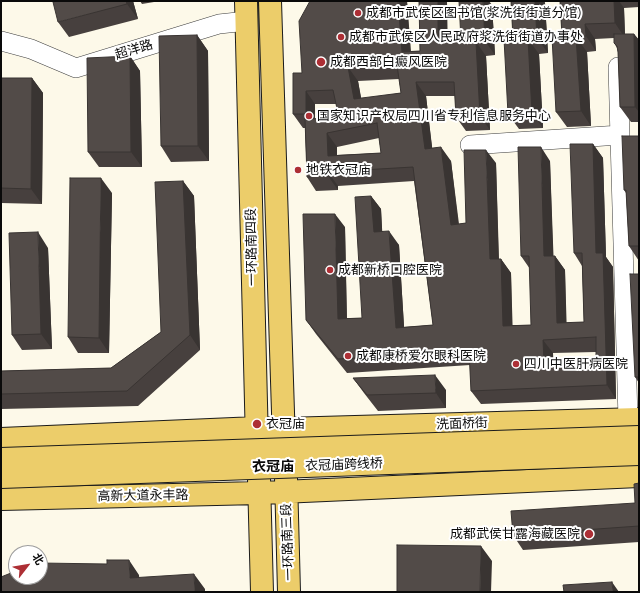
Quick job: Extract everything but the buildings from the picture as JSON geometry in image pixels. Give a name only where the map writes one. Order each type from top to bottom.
[{"type":"main road","name":"一环路南四段","points":[[270,1],[286,491]]},
{"type":"main road","name":"一环路南四段","points":[[247,11],[259,493]]},
{"type":"main road","name":"洗面桥街","points":[[284,429],[635,425]]},
{"type":"main road","name":"衣冠庙跨线桥","points":[[1,459],[635,425]]},
{"type":"main road","points":[[1,439],[257,428],[284,429]]},
{"type":"main road","name":"衣冠庙跨线桥","points":[[1,477],[639,454]]},
{"type":"main road","points":[[286,491],[639,476]]},
{"type":"main road","name":"高新大道永丰路","points":[[1,499],[259,493],[286,491]]},
{"type":"main road","name":"一环路南三段","points":[[286,491],[289,592]]},
{"type":"main road","name":"一环路南三段","points":[[259,493],[262,592]]},
{"type":"street","name":"超洋路","points":[[1,41],[31,49],[76,68],[219,24],[247,11]]},
{"type":"street","points":[[618,67],[620,135],[631,282],[635,425]]},
{"type":"street","points":[[470,145],[620,135]]},
{"type":"place","name":"成都市武侯区图书馆(浆洗街街道分馆)","points":[[358,13]]},
{"type":"place","name":"成都市武侯区人民政府浆洗街街道办事处","points":[[341,37]]},
{"type":"place","name":"成都西部白癜风医院","points":[[321,62]]},
{"type":"place","name":"国家知识产权局四川省专利信息服务中心","points":[[309,116]]},
{"type":"place","name":"地铁衣冠庙","points":[[298,170]]},
{"type":"place","name":"成都新桥口腔医院","points":[[330,270]]},
{"type":"place","name":"成都康桥爱尔眼科医院","points":[[348,356]]},
{"type":"place","name":"四川中医肝病医院","points":[[516,364]]},
{"type":"place","name":"衣冠庙","points":[[257,424]]},
{"type":"place","name":"成都武侯甘露海藏医院","points":[[589,534]]},
{"type":"district","name":"衣冠庙","points":[[273,467]]}]
